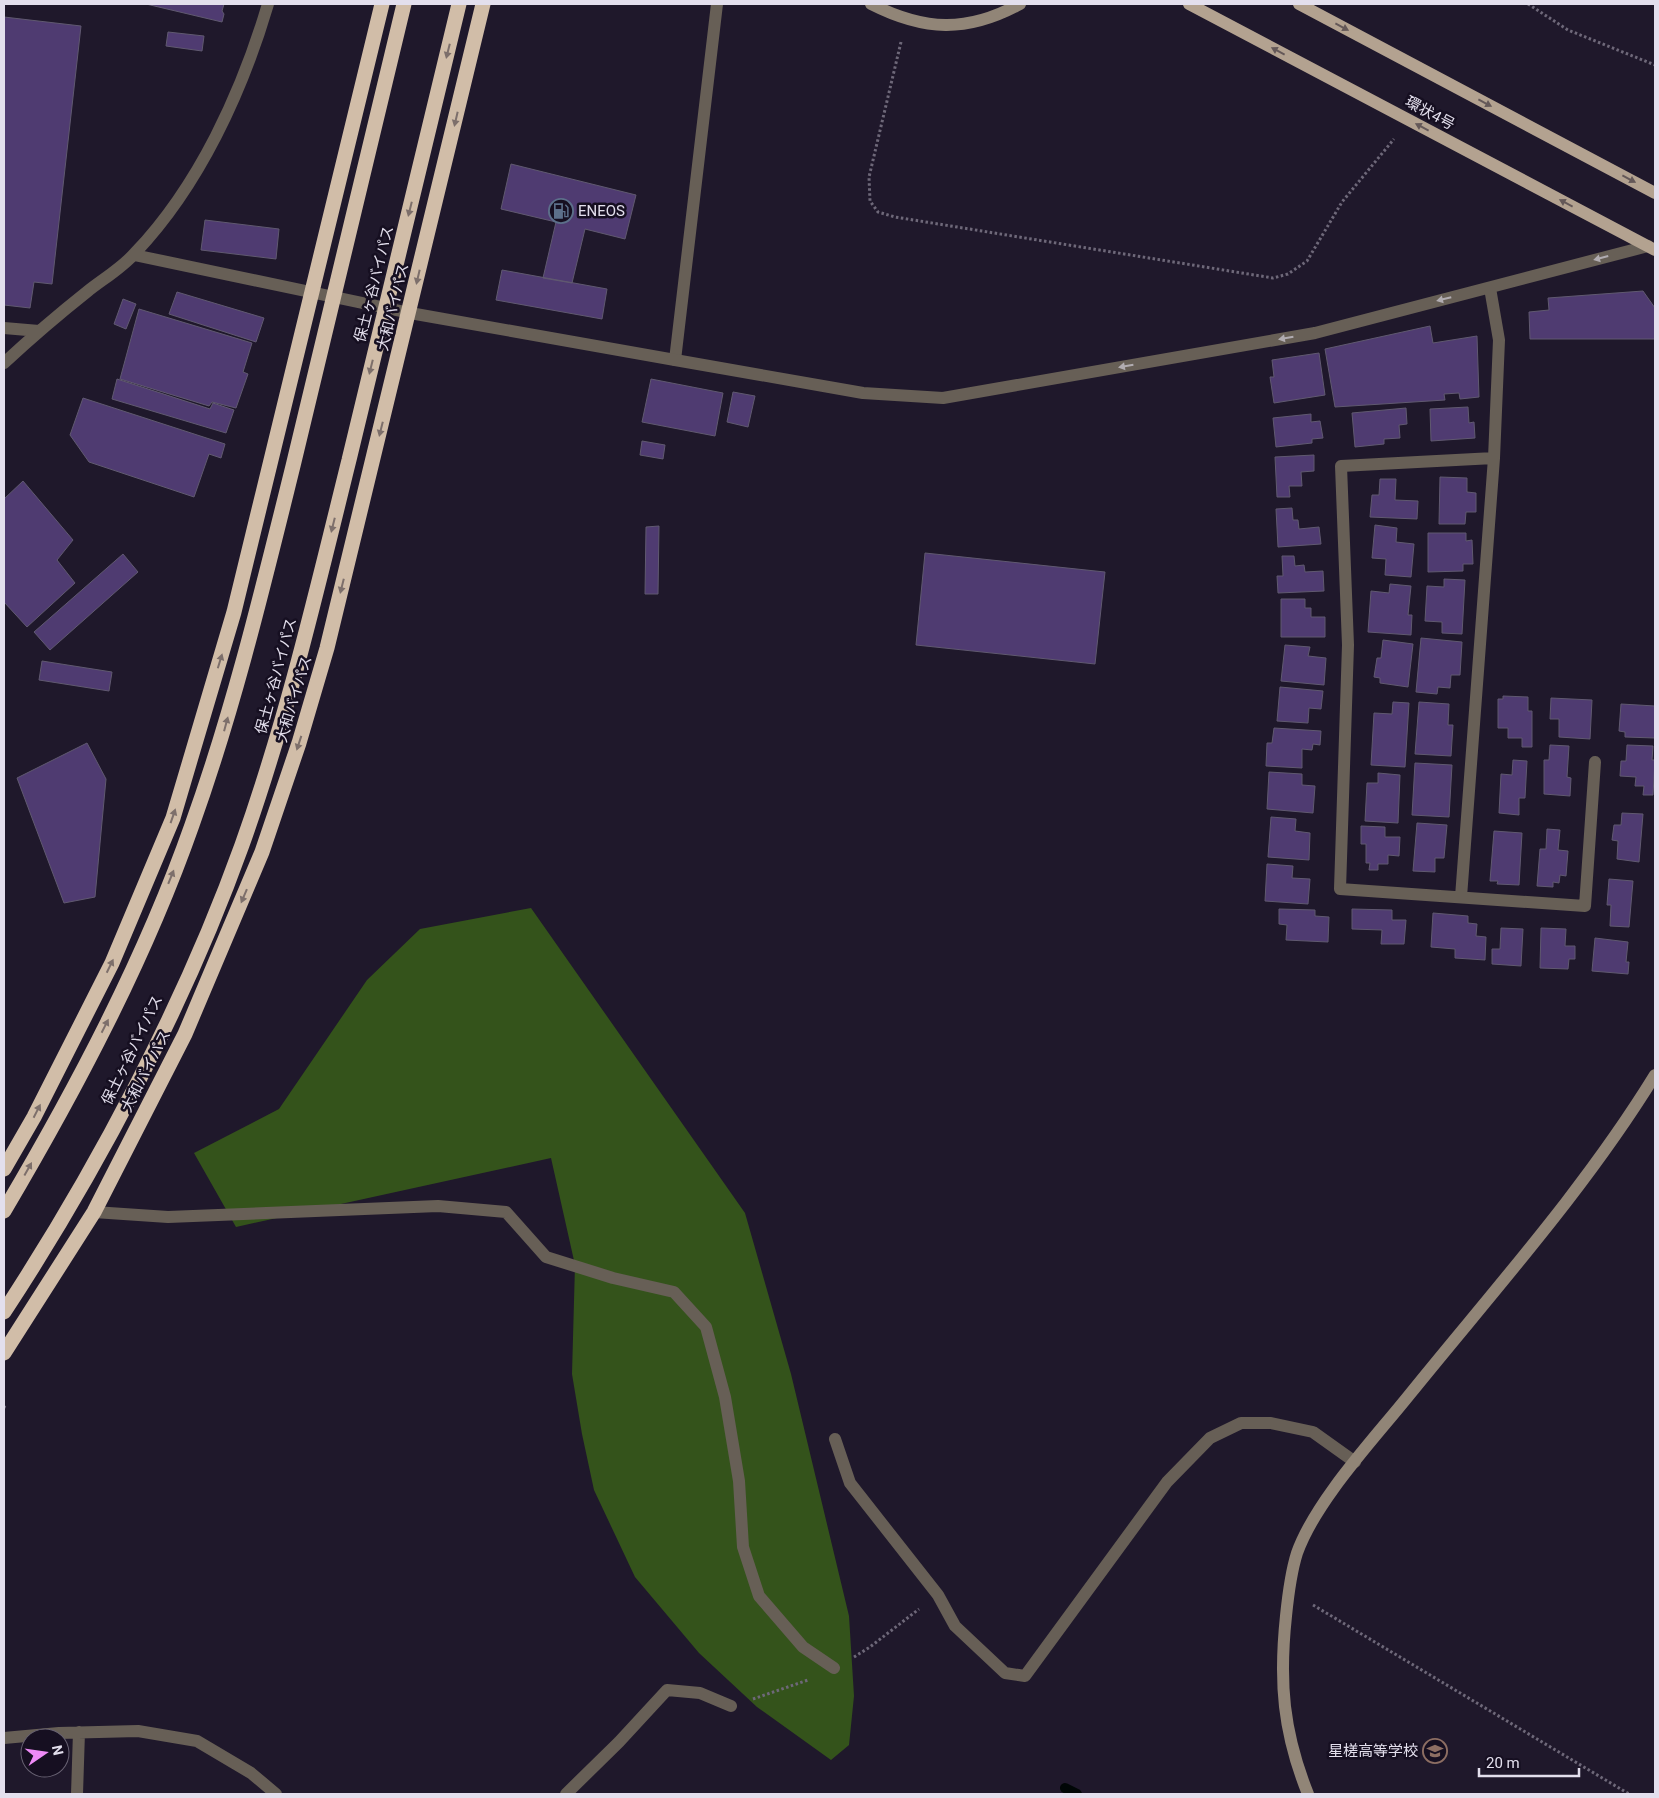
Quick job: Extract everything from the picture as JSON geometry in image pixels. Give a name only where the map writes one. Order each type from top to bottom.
[{"type":"highway","points":[[4,1168],[34,1118],[112,963],[173,818],[234,612],[313,294],[382,4]]},
{"type":"highway","points":[[4,1211],[77,1082],[120,994],[191,828],[223,734],[253,625],[318,363],[404,4]]},
{"type":"highway","name":"保土ヶ谷バイパス","points":[[4,1312],[74,1198],[126,1103],[171,1012],[241,847],[274,752],[301,651],[460,4]]},
{"type":"highway","name":"大和バイパス","points":[[4,1353],[94,1212],[184,1034],[262,852],[299,743],[327,648],[410,313],[483,4]]},
{"type":"main road","name":"環状4号","points":[[1189,4],[1652,248]]},
{"type":"main road","points":[[1298,4],[1655,193]]},
{"type":"street","points":[[4,363],[39,331],[134,255],[162,223],[220,128],[254,53],[268,4]]},
{"type":"street","points":[[675,360],[717,4]]},
{"type":"street","points":[[871,4],[906,19],[940,26],[964,25],[993,17],[1020,4]]},
{"type":"street","points":[[134,255],[410,313],[675,360],[863,393],[943,398],[1315,332],[1652,248]]},
{"type":"street","points":[[1460,897],[1494,458],[1499,340],[1490,288]]},
{"type":"street","points":[[4,328],[39,331]]},
{"type":"street","points":[[1494,458],[1341,466],[1348,645],[1340,889],[1585,906],[1595,762]]},
{"type":"street","points":[[1308,1794],[1294,1761],[1284,1708],[1281,1661],[1288,1599],[1297,1554],[1314,1519],[1355,1462],[1588,1175],[1627,1121],[1655,1075]]},
{"type":"street","points":[[94,1212],[168,1217],[438,1206],[506,1212],[546,1257],[613,1278],[674,1292],[706,1327],[725,1397],[738,1481],[743,1546],[759,1596],[803,1647],[834,1668]]},
{"type":"street","points":[[834,1439],[850,1483],[938,1595],[955,1626],[1005,1673],[1025,1676],[1167,1482],[1210,1438],[1241,1423],[1271,1423],[1313,1432],[1355,1462]]},
{"type":"street","points":[[566,1794],[619,1742],[667,1690],[700,1693],[731,1706]]},
{"type":"street","points":[[4,1738],[78,1732],[138,1731],[197,1741],[251,1773],[276,1794]]},
{"type":"street","points":[[78,1732],[78,1794]]},
{"type":"path","points":[[1528,4],[1568,30],[1655,66]]},
{"type":"path","points":[[906,19],[869,177],[870,201],[878,212],[895,217],[1273,278],[1288,274],[1307,261],[1342,202],[1391,144],[1405,118]]},
{"type":"path","points":[[1313,1605],[1629,1794]]},
{"type":"green space","points":[[531,908],[745,1213],[791,1374],[849,1616],[854,1696],[849,1745],[831,1760],[757,1707],[699,1653],[635,1577],[594,1490],[572,1374],[575,1265],[551,1158],[236,1227],[194,1153],[279,1109],[367,980],[420,929]]},
{"type":"building","points":[[146,4],[224,4],[222,11],[224,14],[222,22]]},
{"type":"building","points":[[4,17],[81,26],[52,284],[34,282],[30,308],[4,305]]},
{"type":"building","points":[[168,32],[204,36],[202,51],[166,46]]},
{"type":"building","points":[[511,164],[636,195],[625,239],[585,229],[572,283],[543,278],[556,222],[501,209]]},
{"type":"building","points":[[205,220],[279,229],[276,259],[201,250]]},
{"type":"building","points":[[502,270],[607,289],[602,319],[496,300]]},
{"type":"building","points":[[1643,291],[1655,308],[1655,339],[1530,339],[1529,312],[1549,310],[1548,298]]},
{"type":"building","points":[[177,292],[264,318],[256,342],[169,314]]},
{"type":"building","points":[[123,299],[136,304],[126,329],[114,324]]},
{"type":"building","points":[[139,309],[252,343],[243,372],[248,374],[236,408],[212,402],[209,406],[120,379]]},
{"type":"building","points":[[1430,326],[1433,343],[1477,336],[1479,397],[1460,399],[1459,393],[1444,394],[1445,400],[1335,407],[1325,349]]},
{"type":"building","points":[[1319,353],[1325,395],[1274,403],[1270,377],[1274,377],[1272,360]]},
{"type":"building","points":[[117,379],[210,409],[213,403],[234,410],[226,433],[112,399]]},
{"type":"building","points":[[651,379],[723,393],[715,436],[642,422]]},
{"type":"building","points":[[733,392],[755,396],[748,427],[727,422]]},
{"type":"building","points":[[83,398],[225,444],[221,458],[209,454],[194,497],[89,462],[70,435]]},
{"type":"building","points":[[1468,407],[1469,423],[1474,422],[1475,438],[1431,441],[1430,409]]},
{"type":"building","points":[[1406,408],[1407,424],[1399,425],[1400,438],[1384,439],[1384,444],[1355,447],[1352,413]]},
{"type":"building","points":[[1311,414],[1311,422],[1320,421],[1323,438],[1312,439],[1312,443],[1276,447],[1273,418]]},
{"type":"building","points":[[642,441],[665,445],[663,459],[640,455]]},
{"type":"building","points":[[1314,455],[1314,471],[1301,472],[1302,486],[1289,486],[1290,497],[1277,497],[1275,457]]},
{"type":"building","points":[[1440,477],[1467,478],[1467,492],[1476,493],[1476,512],[1466,512],[1465,524],[1439,524]]},
{"type":"building","points":[[1380,479],[1396,479],[1395,500],[1418,501],[1417,519],[1370,517],[1372,495],[1379,495]]},
{"type":"building","points":[[23,481],[73,540],[57,560],[75,583],[27,627],[4,602],[4,499]]},
{"type":"building","points":[[1292,508],[1293,520],[1298,520],[1299,529],[1319,527],[1321,544],[1278,547],[1276,509]]},
{"type":"building","points":[[1375,525],[1397,528],[1396,542],[1414,544],[1411,577],[1385,575],[1386,559],[1372,558]]},
{"type":"building","points":[[659,526],[658,594],[645,594],[646,527]]},
{"type":"building","points":[[1428,533],[1466,533],[1466,541],[1472,540],[1473,564],[1463,564],[1463,571],[1428,572]]},
{"type":"building","points":[[925,553],[1105,572],[1095,664],[916,645]]},
{"type":"building","points":[[123,554],[138,572],[50,650],[34,632]]},
{"type":"building","points":[[1282,556],[1294,556],[1295,566],[1304,565],[1305,572],[1323,571],[1324,591],[1278,593],[1277,576],[1283,576]]},
{"type":"building","points":[[1444,579],[1465,580],[1462,634],[1442,633],[1442,622],[1425,621],[1427,586],[1444,587]]},
{"type":"building","points":[[1390,584],[1411,586],[1408,615],[1412,615],[1411,635],[1368,632],[1371,591],[1389,593]]},
{"type":"building","points":[[1281,599],[1305,599],[1305,608],[1311,608],[1311,617],[1325,617],[1325,637],[1281,637]]},
{"type":"building","points":[[1421,638],[1462,642],[1460,675],[1451,675],[1450,688],[1438,687],[1437,694],[1416,692]]},
{"type":"building","points":[[1383,640],[1413,644],[1408,687],[1380,683],[1380,678],[1374,677],[1377,658],[1381,658]]},
{"type":"building","points":[[1285,645],[1310,647],[1308,656],[1326,658],[1324,685],[1281,681]]},
{"type":"building","points":[[42,661],[112,672],[109,691],[39,680]]},
{"type":"building","points":[[1280,687],[1323,691],[1321,709],[1309,708],[1308,723],[1277,721]]},
{"type":"building","points":[[1503,696],[1528,697],[1528,711],[1532,711],[1532,747],[1522,747],[1522,738],[1508,738],[1508,728],[1498,728],[1498,699],[1503,699]]},
{"type":"building","points":[[1551,698],[1592,700],[1590,739],[1559,737],[1559,719],[1550,719]]},
{"type":"building","points":[[1393,702],[1409,703],[1405,767],[1371,765],[1374,713],[1392,714]]},
{"type":"building","points":[[1419,702],[1449,704],[1448,725],[1453,725],[1451,756],[1415,754]]},
{"type":"building","points":[[1621,704],[1655,706],[1655,738],[1625,737],[1625,732],[1619,731]]},
{"type":"building","points":[[1274,728],[1321,731],[1320,745],[1313,744],[1312,750],[1302,749],[1302,768],[1266,766],[1267,743],[1272,743]]},
{"type":"building","points":[[87,743],[106,779],[95,897],[64,903],[17,778]]},
{"type":"building","points":[[1550,745],[1569,746],[1567,777],[1571,778],[1570,796],[1544,794],[1544,760],[1549,760]]},
{"type":"building","points":[[1627,745],[1653,746],[1652,760],[1655,760],[1653,795],[1643,795],[1644,786],[1635,786],[1636,777],[1620,776],[1621,761],[1626,761]]},
{"type":"building","points":[[1513,760],[1527,761],[1525,798],[1519,798],[1519,815],[1499,813],[1501,774],[1512,775]]},
{"type":"building","points":[[1415,763],[1452,765],[1449,817],[1412,815]]},
{"type":"building","points":[[1269,772],[1302,774],[1302,785],[1315,786],[1313,813],[1267,809]]},
{"type":"building","points":[[1378,773],[1400,775],[1398,823],[1365,821],[1367,783],[1378,783]]},
{"type":"building","points":[[1622,813],[1643,814],[1639,862],[1617,859],[1618,841],[1612,840],[1614,825],[1621,825]]},
{"type":"building","points":[[1271,817],[1296,819],[1295,831],[1310,833],[1309,860],[1268,857]]},
{"type":"building","points":[[1417,823],[1447,825],[1444,858],[1435,858],[1435,872],[1413,871]]},
{"type":"building","points":[[1361,826],[1385,827],[1385,837],[1400,837],[1399,856],[1388,855],[1388,864],[1378,864],[1378,870],[1369,870],[1370,863],[1366,863],[1366,844],[1361,844]]},
{"type":"building","points":[[1547,829],[1560,830],[1558,850],[1568,851],[1566,876],[1560,875],[1559,883],[1553,882],[1553,887],[1537,886],[1540,849],[1546,849]]},
{"type":"building","points":[[1494,831],[1522,833],[1519,885],[1497,884],[1498,881],[1490,881]]},
{"type":"building","points":[[1267,864],[1293,866],[1292,878],[1310,879],[1308,904],[1265,901]]},
{"type":"building","points":[[1609,879],[1633,881],[1629,927],[1610,926],[1611,905],[1607,905]]},
{"type":"building","points":[[1279,909],[1315,910],[1315,916],[1329,917],[1328,942],[1286,940],[1287,925],[1279,924]]},
{"type":"building","points":[[1352,909],[1392,910],[1392,920],[1406,920],[1404,944],[1381,944],[1382,930],[1352,929]]},
{"type":"building","points":[[1433,913],[1468,916],[1468,923],[1477,924],[1476,936],[1486,937],[1485,960],[1455,958],[1455,949],[1431,947]]},
{"type":"building","points":[[1501,928],[1523,929],[1521,966],[1492,964],[1492,949],[1500,949]]},
{"type":"building","points":[[1541,928],[1566,929],[1565,946],[1575,946],[1575,959],[1569,959],[1568,969],[1540,968]]},
{"type":"building","points":[[1595,938],[1628,942],[1626,962],[1629,962],[1628,974],[1592,971]]},
{"type":"waterway","points":[[1065,1788],[1077,1794]]},
{"type":"place","name":"ENEOS","points":[[561,211]]},
{"type":"place","name":"星槎高等学校","points":[[1435,1751]]}]
